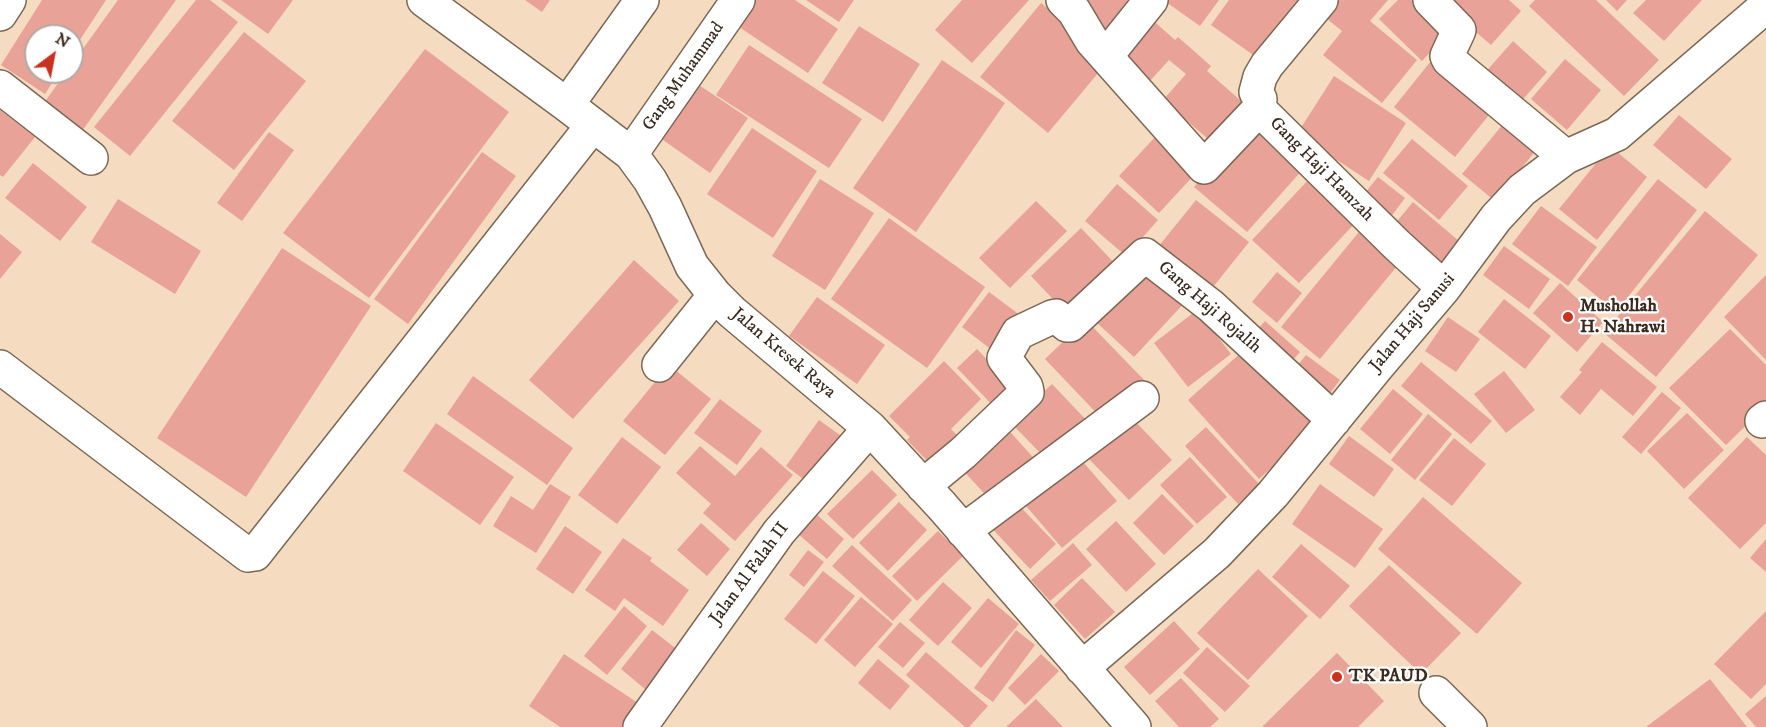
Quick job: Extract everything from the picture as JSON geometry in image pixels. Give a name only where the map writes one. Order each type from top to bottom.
[{"type":"street","points":[[0,14],[9,0]]},
{"type":"street","name":"Jalan Kresek Raya","points":[[424,0],[593,124],[630,154],[650,180],[665,207],[692,266],[715,295],[732,312],[870,428],[1134,727]]},
{"type":"street","points":[[567,105],[642,0]]},
{"type":"street","name":"Gang Muhammad","points":[[630,154],[738,0]]},
{"type":"street","name":"Gang Haji Hamzah","points":[[1063,0],[1074,11],[1092,41],[1107,55],[1204,167],[1259,109],[1444,288]]},
{"type":"street","points":[[1107,55],[1151,0]]},
{"type":"street","points":[[1259,109],[1260,99],[1256,92],[1260,77],[1267,65],[1321,0]]},
{"type":"street","points":[[1430,0],[1459,30],[1447,56],[1449,60],[1566,157]]},
{"type":"street","name":"Jalan Haji Sanusi","points":[[1082,668],[1217,553],[1274,494],[1444,288],[1496,218],[1522,190],[1566,157],[1617,134],[1758,6]]},
{"type":"street","points":[[0,87],[91,158]]},
{"type":"street","points":[[0,367],[248,555],[255,554],[593,124]]},
{"type":"street","name":"Gang Haji Rojalih","points":[[923,486],[963,453],[1026,392],[1026,387],[1004,358],[1014,337],[1022,330],[1052,316],[1056,316],[1067,326],[1070,325],[1144,255],[1211,306],[1334,420]]},
{"type":"street","points":[[659,365],[715,295]]},
{"type":"street","points":[[963,531],[1142,398]]},
{"type":"street","name":"Jalan Al Falah II","points":[[640,727],[779,532],[870,428]]},
{"type":"street","points":[[1436,693],[1470,727]]},
{"type":"building","points":[[42,0],[106,0],[84,34],[84,24],[27,24]]},
{"type":"building","points":[[118,0],[176,0],[82,131],[44,103],[57,84],[84,84],[84,47]]},
{"type":"building","points":[[196,0],[210,0],[238,22],[130,156],[94,127]]},
{"type":"building","points":[[221,0],[293,0],[268,34]]},
{"type":"building","points":[[525,0],[550,0],[542,12]]},
{"type":"building","points":[[749,0],[795,0],[838,29],[808,73],[733,23]]},
{"type":"building","points":[[806,0],[854,0],[839,22]]},
{"type":"building","points":[[962,0],[1029,0],[972,63],[935,30]]},
{"type":"building","points":[[1071,0],[1127,0],[1135,7],[1110,35]]},
{"type":"building","points":[[1167,0],[1219,0],[1200,26],[1166,2]]},
{"type":"building","points":[[1229,0],[1298,0],[1304,4],[1263,62],[1211,25]]},
{"type":"building","points":[[1332,0],[1388,0],[1370,21],[1417,60],[1382,103],[1323,55],[1342,31],[1321,14]]},
{"type":"building","points":[[1398,0],[1423,0],[1452,29],[1422,61],[1379,19]]},
{"type":"building","points":[[1439,0],[1509,0],[1521,11],[1491,45]]},
{"type":"building","points":[[1535,0],[1596,0],[1659,60],[1624,96],[1529,6]]},
{"type":"building","points":[[1606,0],[1627,0],[1617,11]]},
{"type":"building","points":[[1646,0],[1702,0],[1664,41],[1633,13]]},
{"type":"building","points":[[1041,3],[1109,60],[1048,133],[980,77]]},
{"type":"building","points":[[1148,16],[1175,40],[1178,37],[1211,66],[1207,71],[1248,107],[1215,145],[1163,100],[1186,74],[1169,60],[1150,81],[1117,52]]},
{"type":"building","points":[[859,26],[920,64],[883,122],[822,83]]},
{"type":"building","points":[[24,29],[24,80],[1,65]]},
{"type":"building","points":[[244,32],[306,81],[234,170],[172,121]]},
{"type":"building","points":[[1513,41],[1547,72],[1517,106],[1482,76]]},
{"type":"building","points":[[749,45],[862,119],[829,168],[716,95]]},
{"type":"building","points":[[425,49],[509,112],[369,298],[283,233]]},
{"type":"building","points":[[1435,56],[1497,105],[1455,157],[1394,107]]},
{"type":"building","points":[[1565,59],[1601,90],[1567,130],[1531,99]]},
{"type":"building","points":[[942,60],[1005,103],[916,232],[853,188]]},
{"type":"building","points":[[1334,76],[1406,123],[1369,181],[1297,134]]},
{"type":"building","points":[[690,79],[748,118],[710,173],[653,133]]},
{"type":"building","points":[[30,84],[51,84],[45,94]]},
{"type":"building","points":[[0,110],[35,137],[3,177],[0,175]]},
{"type":"building","points":[[1679,115],[1732,159],[1706,189],[1653,145]]},
{"type":"building","points":[[1252,121],[1305,167],[1247,232],[1194,187]]},
{"type":"building","points":[[1504,123],[1537,149],[1495,201],[1462,174]]},
{"type":"building","points":[[752,128],[817,171],[773,238],[707,194]]},
{"type":"building","points":[[269,132],[294,150],[242,221],[217,203]]},
{"type":"building","points":[[1156,136],[1196,173],[1159,213],[1119,176]]},
{"type":"building","points":[[1412,139],[1468,186],[1439,220],[1383,173]]},
{"type":"building","points":[[1610,146],[1647,177],[1597,240],[1559,209]]},
{"type":"building","points":[[482,152],[516,176],[408,324],[374,299]]},
{"type":"building","points":[[33,163],[87,207],[60,241],[5,198]]},
{"type":"building","points":[[1378,177],[1405,198],[1387,222],[1359,200]]},
{"type":"building","points":[[1310,178],[1357,221],[1299,283],[1252,240]]},
{"type":"building","points":[[820,179],[874,213],[825,290],[772,256]]},
{"type":"building","points":[[1658,179],[1697,210],[1616,312],[1577,280]]},
{"type":"building","points":[[1117,184],[1158,220],[1126,256],[1085,221]]},
{"type":"building","points":[[118,199],[201,251],[175,294],[91,242]]},
{"type":"building","points":[[1196,200],[1249,242],[1206,296],[1154,252]]},
{"type":"building","points":[[1036,201],[1067,231],[1010,288],[979,258]]},
{"type":"building","points":[[1413,202],[1459,241],[1435,270],[1389,231]]},
{"type":"building","points":[[1541,206],[1597,247],[1568,286],[1512,244]]},
{"type":"building","points":[[1705,211],[1758,255],[1656,377],[1604,333]]},
{"type":"building","points":[[889,218],[985,287],[927,368],[831,299]]},
{"type":"building","points":[[1363,227],[1403,259],[1320,359],[1281,327]]},
{"type":"building","points":[[1081,228],[1122,271],[1072,319],[1031,276]]},
{"type":"building","points":[[0,234],[22,252],[0,279]]},
{"type":"building","points":[[1504,246],[1550,279],[1529,309],[1483,275]]},
{"type":"building","points":[[282,248],[371,306],[246,497],[157,438]]},
{"type":"building","points":[[634,260],[679,301],[573,419],[529,380]]},
{"type":"building","points":[[1150,264],[1188,299],[1134,357],[1095,321]]},
{"type":"building","points":[[1277,272],[1302,293],[1277,323],[1252,302]]},
{"type":"building","points":[[1766,275],[1766,360],[1724,317]]},
{"type":"building","name":"Mushollah H. Nahrawi","points":[[1560,283],[1603,322],[1577,352],[1533,313]]},
{"type":"building","points":[[989,292],[1024,318],[997,354],[962,327]]},
{"type":"building","points":[[817,297],[885,345],[857,384],[789,336]]},
{"type":"building","points":[[1504,299],[1551,336],[1525,369],[1478,332]]},
{"type":"building","points":[[1197,310],[1231,354],[1188,387],[1154,343]]},
{"type":"building","points":[[1448,317],[1480,339],[1456,372],[1425,351]]},
{"type":"building","points":[[1086,320],[1147,383],[1105,422],[1045,359]]},
{"type":"building","points":[[1265,321],[1300,352],[1286,368],[1250,338]]},
{"type":"building","points":[[1730,329],[1766,365],[1766,406],[1726,445],[1669,388]]},
{"type":"building","points":[[1602,342],[1657,387],[1633,416],[1601,389],[1580,415],[1560,397],[1582,372],[1579,370]]},
{"type":"building","points":[[977,349],[1018,393],[998,411],[957,368]]},
{"type":"building","points":[[1244,350],[1316,428],[1259,479],[1188,400]]},
{"type":"building","points":[[1306,355],[1340,380],[1327,397],[1293,371]]},
{"type":"building","points":[[944,361],[981,399],[951,429],[965,443],[936,470],[907,440],[910,437],[889,416]]},
{"type":"building","points":[[1421,362],[1492,421],[1471,444],[1401,386]]},
{"type":"building","points":[[669,365],[711,399],[665,455],[623,421]]},
{"type":"building","points":[[1504,371],[1535,410],[1506,433],[1474,394]]},
{"type":"building","points":[[473,376],[573,448],[547,485],[447,414]]},
{"type":"building","points":[[1052,384],[1090,424],[1050,463],[1011,423]]},
{"type":"building","points":[[1393,389],[1423,414],[1390,454],[1360,429]]},
{"type":"building","points":[[1662,392],[1681,408],[1641,454],[1622,437]]},
{"type":"building","points":[[720,399],[762,431],[737,465],[694,433]]},
{"type":"building","points":[[1687,413],[1724,450],[1684,489],[1647,451]]},
{"type":"building","points":[[1428,414],[1452,434],[1415,480],[1391,460]]},
{"type":"building","points":[[1132,418],[1172,460],[1129,500],[1089,459]]},
{"type":"building","points":[[819,420],[844,438],[810,484],[786,466]]},
{"type":"building","points":[[436,423],[514,477],[480,525],[403,471]]},
{"type":"building","points":[[1004,425],[1039,464],[995,505],[959,466]]},
{"type":"building","points":[[1206,427],[1259,484],[1238,504],[1185,446]]},
{"type":"building","points":[[1349,436],[1394,469],[1374,497],[1329,464]]},
{"type":"building","points":[[622,437],[661,467],[617,524],[578,495]]},
{"type":"building","points":[[1747,437],[1766,455],[1766,523],[1740,549],[1688,498]]},
{"type":"building","points":[[1454,438],[1486,464],[1452,506],[1419,480]]},
{"type":"building","points":[[700,446],[735,476],[761,447],[793,475],[735,541],[703,513],[711,504],[676,473]]},
{"type":"building","points":[[1076,454],[1117,501],[1062,548],[1021,500]]},
{"type":"building","points":[[1190,457],[1227,497],[1197,524],[1160,485]]},
{"type":"building","points":[[872,470],[897,495],[853,539],[827,514]]},
{"type":"building","points":[[550,484],[571,497],[536,553],[493,526],[511,496],[533,510]]},
{"type":"building","points":[[1320,484],[1383,529],[1355,568],[1292,524]]},
{"type":"building","points":[[1162,494],[1194,526],[1164,555],[1133,523]]},
{"type":"building","points":[[1423,497],[1522,583],[1477,634],[1378,549]]},
{"type":"building","points":[[1012,498],[1056,544],[1030,569],[986,522]]},
{"type":"building","points":[[899,502],[927,530],[888,571],[859,543]]},
{"type":"building","points":[[815,513],[844,539],[827,559],[797,533]]},
{"type":"building","points":[[1116,521],[1156,564],[1126,592],[1086,549]]},
{"type":"building","points":[[701,523],[730,549],[707,576],[677,550]]},
{"type":"building","points":[[565,526],[602,552],[573,594],[536,569]]},
{"type":"building","points":[[938,531],[963,556],[917,601],[892,576]]},
{"type":"building","points":[[623,538],[652,558],[650,561],[689,590],[663,626],[624,598],[615,611],[585,590]]},
{"type":"building","points":[[1766,539],[1766,572],[1750,558]]},
{"type":"building","points":[[1073,543],[1092,565],[1050,601],[1031,580]]},
{"type":"building","points":[[1301,544],[1350,586],[1320,619],[1272,577]]},
{"type":"building","points":[[852,545],[912,600],[893,621],[832,566]]},
{"type":"building","points":[[808,550],[824,562],[804,587],[789,575]]},
{"type":"building","points":[[1389,565],[1461,633],[1421,674],[1349,606]]},
{"type":"building","points":[[1258,569],[1308,616],[1248,680],[1197,633]]},
{"type":"building","points":[[823,571],[855,596],[816,644],[784,619]]},
{"type":"building","points":[[1082,578],[1115,612],[1085,639],[1054,605]]},
{"type":"building","points":[[943,582],[972,608],[938,646],[909,620]]},
{"type":"building","points":[[861,597],[893,624],[855,667],[824,640]]},
{"type":"building","points":[[988,598],[1019,624],[981,668],[951,642]]},
{"type":"building","points":[[624,606],[647,626],[607,675],[584,656]]},
{"type":"building","points":[[1766,611],[1766,684],[1751,699],[1714,664]]},
{"type":"building","points":[[1174,621],[1200,649],[1150,695],[1124,667]]},
{"type":"building","points":[[900,622],[925,643],[903,668],[878,647]]},
{"type":"building","points":[[652,630],[683,654],[651,694],[621,669]]},
{"type":"building","points":[[1016,630],[1035,645],[993,702],[974,688]]},
{"type":"building","points":[[1207,647],[1250,686],[1225,712],[1183,673]]},
{"type":"building","points":[[926,652],[988,706],[969,727],[965,727],[906,675]]},
{"type":"building","name":"TK PAUD","points":[[1337,653],[1384,701],[1358,727],[1262,727]]},
{"type":"building","points":[[564,654],[638,703],[622,727],[560,727],[529,706]]},
{"type":"building","points":[[1041,654],[1059,671],[1025,705],[1008,688]]},
{"type":"building","points":[[878,659],[910,686],[890,710],[858,683]]},
{"type":"building","points":[[1181,678],[1219,719],[1210,727],[1179,727],[1155,701]]},
{"type":"building","points":[[1710,679],[1747,727],[1646,727]]},
{"type":"building","points":[[1766,696],[1766,727],[1756,727],[1745,714]]},
{"type":"building","points":[[1036,699],[1063,727],[1006,727]]},
{"type":"place","name":"Mushollah H. Nahrawi","points":[[1568,317]]},
{"type":"place","name":"TK PAUD","points":[[1337,677]]}]
